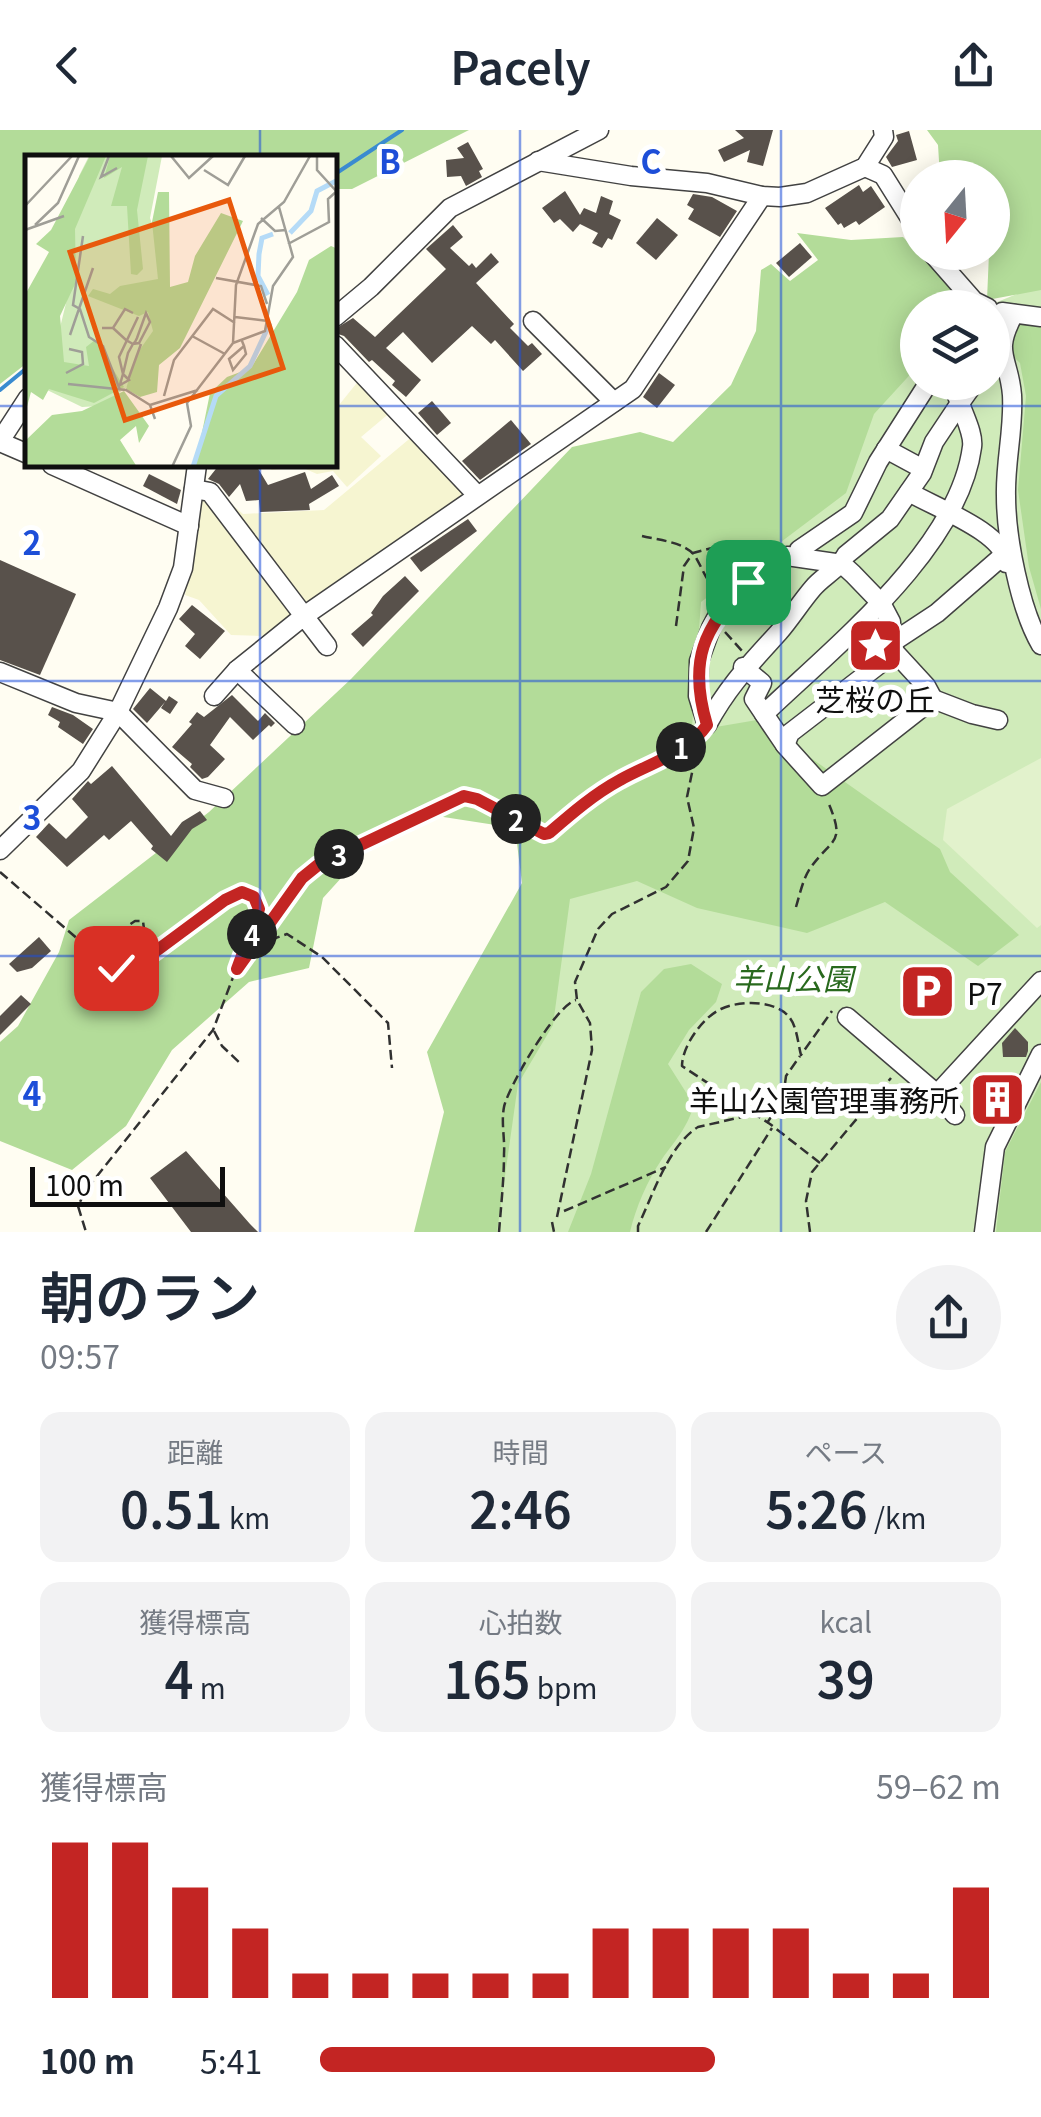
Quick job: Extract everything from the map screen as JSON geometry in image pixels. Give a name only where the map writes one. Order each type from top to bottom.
[{"type":"street","points":[[338,314],[371,287],[450,208],[599,130]]},
{"type":"street","points":[[538,162],[707,183],[762,196],[807,193],[865,167],[884,137],[883,130]]},
{"type":"street","points":[[865,167],[882,175],[900,203]]},
{"type":"street","points":[[214,696],[237,670],[304,616],[633,388],[762,196]]},
{"type":"street","points":[[947,270],[965,290]]},
{"type":"street","points":[[1010,313],[1041,316]]},
{"type":"street","points":[[1010,321],[1014,314]]},
{"type":"street","points":[[533,321],[614,402]]},
{"type":"street","points":[[338,348],[477,495]]},
{"type":"street","points":[[1010,387],[1012,437],[1006,496],[1024,612],[1041,644]]},
{"type":"street","points":[[798,557],[800,550],[852,513],[917,400]]},
{"type":"street","points":[[764,714],[881,603],[950,516],[973,444],[959,400]]},
{"type":"street","points":[[962,400],[934,442],[923,470],[890,518],[846,556],[842,564],[828,572],[747,663],[707,725],[698,696],[698,661],[716,618],[758,573],[787,556],[842,564],[881,603],[891,622],[892,648],[933,699],[998,720]]},
{"type":"street","points":[[25,403],[0,442],[25,453]]},
{"type":"street","points":[[886,449],[923,470]]},
{"type":"street","points":[[59,468],[189,526]]},
{"type":"street","points":[[0,850],[81,771],[118,712],[183,568],[197,468]]},
{"type":"street","points":[[194,489],[210,492],[327,646]]},
{"type":"street","points":[[909,492],[994,538],[1006,553],[1008,572],[1019,584]]},
{"type":"street","points":[[785,745],[790,733],[1006,553]]},
{"type":"street","points":[[747,663],[762,684],[754,699],[785,745],[822,786],[933,699]]},
{"type":"street","points":[[237,670],[295,725]]},
{"type":"street","points":[[0,672],[76,703],[118,712],[195,790],[224,798]]},
{"type":"street","points":[[937,1094],[1041,981]]},
{"type":"street","points":[[841,1012],[937,1094],[954,1115]]},
{"type":"street","points":[[984,1232],[995,1147],[1041,1054]]},
{"type":"path","points":[[642,536],[693,553],[706,580],[730,601]]},
{"type":"path","points":[[676,626],[684,566],[693,553],[726,544],[750,544]]},
{"type":"path","points":[[716,618],[747,663]]},
{"type":"path","points":[[237,969],[302,878],[318,865],[446,801],[464,796],[549,833],[621,779],[645,770],[700,736],[687,797],[694,828],[688,861],[666,887],[617,910],[598,929],[575,982],[577,1000],[588,1016],[592,1050],[558,1217]]},
{"type":"path","points":[[796,907],[812,866],[835,840],[837,827],[822,786]]},
{"type":"path","points":[[0,872],[87,947],[100,945],[135,921],[143,922],[144,929],[118,963],[116,968],[121,974],[164,948],[225,900],[248,893],[259,909],[214,1030],[86,1190],[78,1206],[86,1232]]},
{"type":"path","points":[[254,945],[288,934],[322,957],[388,1023],[392,1068]]},
{"type":"path","points":[[499,1232],[504,1109],[510,1086],[529,1061],[541,1032],[569,1002],[577,1000]]},
{"type":"path","points":[[801,1055],[791,1018],[780,1009],[758,1003],[720,1009],[692,1038],[682,1055],[682,1066],[768,1123],[820,1164]]},
{"type":"path","points":[[768,1123],[782,1095],[786,1076],[841,1012]]},
{"type":"path","points":[[214,1030],[222,1046],[241,1064]]},
{"type":"path","points":[[810,1232],[807,1189],[812,1172],[902,1065]]},
{"type":"path","points":[[638,1232],[668,1167],[690,1132],[755,1114],[770,1093],[782,1095]]},
{"type":"path","points":[[706,1232],[773,1127]]},
{"type":"path","points":[[564,1211],[668,1167]]},
{"type":"path","points":[[552,1222],[554,1232]]},
{"type":"green space","points":[[0,130],[469,130],[352,189],[338,189],[338,155],[25,155],[25,365],[0,384]]},
{"type":"green space","points":[[927,130],[1041,130],[1041,290],[1010,296],[1010,290],[987,290],[988,270],[1010,270],[1010,160],[939,160],[938,145]]},
{"type":"green space","points":[[797,233],[851,240],[900,237],[900,270],[936,270],[955,290],[900,290],[900,386],[874,414],[846,493],[701,602],[692,727],[698,730],[757,720],[940,849],[950,872],[1019,935],[978,966],[885,902],[807,933],[697,908],[637,881],[570,899],[553,1025],[518,1084],[497,1232],[414,1232],[444,1112],[427,1052],[522,883],[515,828],[437,816],[396,826],[362,855],[323,898],[309,968],[249,982],[172,1050],[126,1126],[72,1170],[0,1141],[0,1042],[18,1026],[59,952],[69,920],[209,812],[351,679],[572,447],[640,432],[673,442],[731,385],[756,331],[761,270],[771,264],[790,281],[818,260]]},
{"type":"green space","name":"羊山公園","points":[[1041,284],[1041,1232],[493,1232],[501,1153],[642,561],[900,346],[900,400],[1010,400],[1010,297]]},
{"type":"green space","points":[[1041,316],[1041,609],[1029,567],[1018,490],[1026,396],[1020,363],[1010,353],[1010,321]]},
{"type":"green space","points":[[360,379],[392,411],[361,437],[381,456],[347,487],[333,471],[317,474],[303,468],[338,468],[338,406]]},
{"type":"green space","points":[[414,435],[472,492],[304,606],[201,487],[202,478],[243,514],[324,510]]},
{"type":"green space","points":[[201,496],[207,498],[298,615],[262,636],[231,635],[199,600],[185,595]]},
{"type":"green space","points":[[1041,758],[1041,925],[1037,928],[943,840],[947,809]]},
{"type":"green space","points":[[691,964],[722,984],[716,1002],[689,1030],[668,1064],[694,1105],[688,1121],[652,1176],[630,1232],[568,1232],[591,1174],[641,992],[664,969]]},
{"type":"green space","points":[[1041,1082],[1041,1232],[996,1232],[1005,1152]]},
{"type":"building","points":[[735,130],[773,130],[763,166],[747,162],[750,150],[724,162],[718,150],[744,138]]},
{"type":"building","points":[[909,131],[917,160],[900,160],[900,165],[892,167],[886,157],[898,141],[896,135]]},
{"type":"building","points":[[468,142],[483,169],[479,171],[482,177],[466,186],[461,176],[447,177],[446,160],[464,158],[457,148]]},
{"type":"building","points":[[859,185],[863,192],[871,186],[885,207],[859,225],[856,221],[844,228],[825,208]]},
{"type":"building","points":[[565,191],[580,215],[584,208],[596,213],[601,196],[613,201],[609,214],[621,220],[612,240],[608,238],[602,248],[592,243],[598,233],[580,224],[573,232],[560,219],[554,223],[542,208]]},
{"type":"building","points":[[693,194],[712,197],[737,211],[720,237],[688,219],[694,209],[687,205]]},
{"type":"building","points":[[657,218],[678,235],[656,260],[636,243]]},
{"type":"building","points":[[453,225],[463,237],[450,248],[469,266],[472,263],[476,268],[491,253],[499,262],[476,283],[514,324],[510,328],[542,354],[523,371],[495,340],[491,344],[472,326],[432,363],[403,332],[386,348],[421,380],[406,397],[392,385],[395,381],[338,334],[338,327],[353,318],[375,337],[446,269],[426,249]]},
{"type":"building","points":[[800,243],[812,257],[789,277],[776,263]]},
{"type":"building","points":[[659,373],[675,385],[657,408],[643,397]]},
{"type":"building","points":[[432,401],[451,423],[437,435],[418,413]]},
{"type":"building","points":[[511,420],[531,444],[480,480],[462,461]]},
{"type":"building","points":[[217,468],[258,468],[268,485],[305,472],[311,489],[332,475],[339,486],[309,504],[310,510],[260,512],[259,500],[246,501],[240,484],[229,497],[219,484],[208,479]]},
{"type":"building","points":[[149,474],[181,490],[177,504],[143,486]]},
{"type":"building","points":[[468,519],[477,531],[421,572],[410,558]]},
{"type":"building","points":[[0,560],[76,594],[40,675],[0,660]]},
{"type":"building","points":[[405,576],[419,591],[363,647],[351,634],[373,615],[383,596]]},
{"type":"building","points":[[192,605],[225,631],[200,659],[185,646],[195,634],[179,619]]},
{"type":"building","points":[[150,688],[166,701],[169,696],[178,702],[170,714],[161,708],[165,702],[147,723],[133,709]]},
{"type":"building","points":[[232,695],[258,721],[265,713],[275,723],[253,740],[230,717],[210,745],[225,759],[202,779],[172,747],[197,712],[204,717]]},
{"type":"building","points":[[52,707],[93,729],[83,744],[58,727],[60,722],[48,715]]},
{"type":"building","points":[[112,766],[171,836],[182,822],[200,811],[207,820],[192,829],[167,862],[151,849],[153,846],[131,821],[109,840],[104,835],[67,867],[36,837],[49,823],[66,839],[88,817],[72,799],[88,781],[91,784]]},
{"type":"building","points":[[39,937],[51,951],[32,968],[17,972],[9,964]]},
{"type":"building","points":[[21,995],[31,1004],[0,1035],[0,1016]]},
{"type":"building","points":[[1015,1028],[1028,1042],[1026,1057],[1003,1057],[1002,1043]]},
{"type":"building","name":"羊山公園管理事務所","points":[[998,1078],[1011,1086],[997,1114],[983,1107]]},
{"type":"building","points":[[186,1151],[258,1232],[191,1232],[150,1178]]},
{"type":"waterway","points":[[338,172],[402,130]]},
{"type":"waterway","points":[[0,390],[25,369]]},
{"type":"place","name":"芝桜の丘","points":[[875,646]]},
{"type":"place","name":"P7","points":[[928,992]]},
{"type":"place","name":"羊山公園管理事務所","points":[[998,1099]]},
{"type":"route","points":[[116,968],[125,974],[225,900],[242,892],[254,897],[259,909],[237,969],[302,878],[318,865],[446,801],[464,796],[477,799],[544,834],[549,833],[621,779],[645,770],[700,736],[707,725],[698,696],[698,661],[720,611],[748,582]]}]
